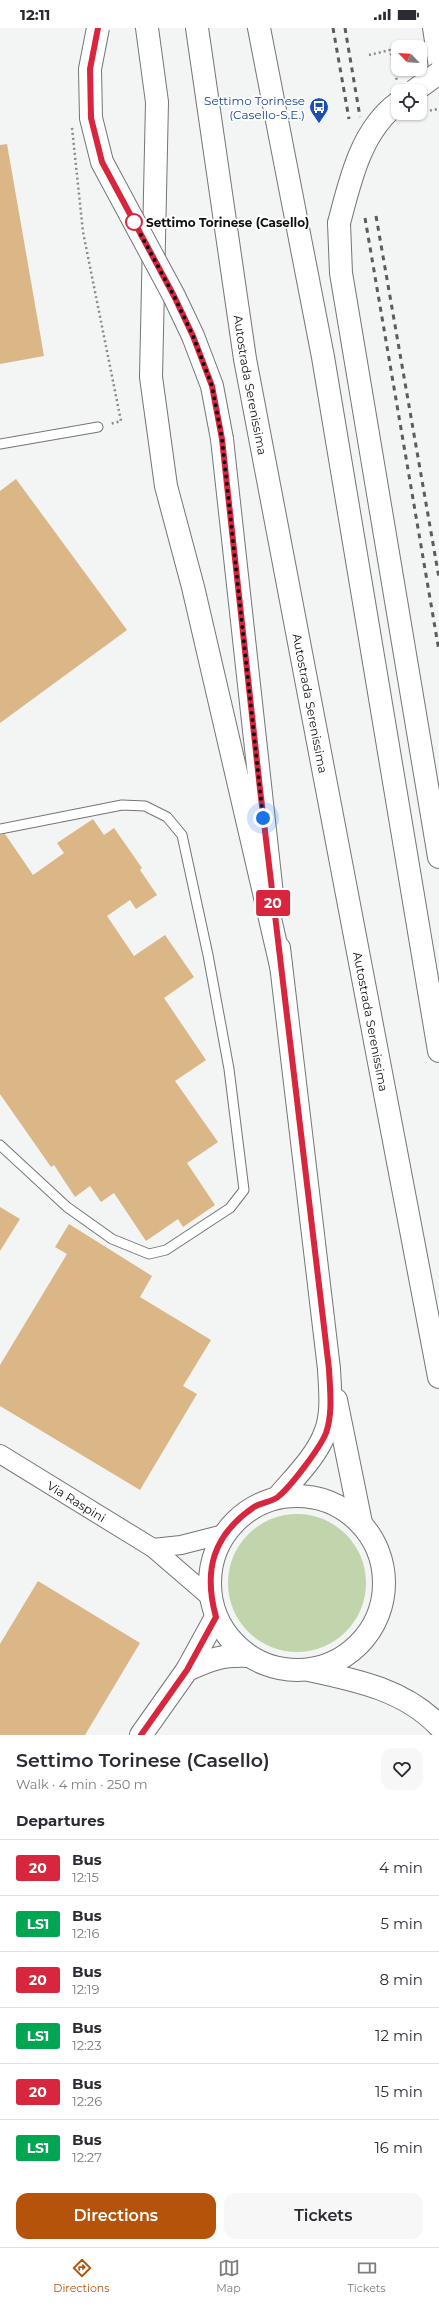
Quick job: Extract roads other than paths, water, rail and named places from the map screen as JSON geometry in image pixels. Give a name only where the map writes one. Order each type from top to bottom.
[{"type":"main road","points":[[98,28],[90,69],[91,118],[102,162],[174,296],[193,336],[212,386],[222,439],[281,966],[329,1369],[331,1402],[326,1433],[315,1451],[278,1497]]},
{"type":"main road","points":[[147,28],[157,102],[152,385],[166,486],[193,587],[281,966]]},
{"type":"main road","name":"Autostrada Serenissima","points":[[197,28],[245,359],[439,1377]]},
{"type":"main road","points":[[259,28],[323,358],[439,1051]]},
{"type":"main road","points":[[420,84],[439,74]]},
{"type":"main road","points":[[391,107],[364,143],[350,178],[339,223],[341,272],[439,857]]},
{"type":"main road","points":[[329,1369],[360,1523]]},
{"type":"main road","points":[[309,1670],[335,1662],[358,1647],[374,1625],[383,1599],[384,1572],[376,1545],[360,1523],[337,1505],[308,1496],[278,1497],[258,1505],[239,1517],[224,1534],[213,1561],[210,1576],[213,1608],[229,1639],[248,1656],[274,1668],[309,1670],[376,1686],[429,1715],[439,1726]]},
{"type":"main road","points":[[141,1735],[187,1670],[213,1608]]},
{"type":"main road","points":[[187,1670],[212,1658],[225,1656],[248,1656]]},
{"type":"street","points":[[432,28],[439,74]]},
{"type":"street","name":"Via Raspini","points":[[0,1454],[153,1548],[213,1608]]},
{"type":"street","points":[[153,1548],[181,1545],[224,1534]]},
{"type":"lane","points":[[0,444],[98,427]]},
{"type":"lane","points":[[0,829],[122,805],[145,806],[167,817],[182,834],[208,955],[229,1069],[244,1190],[230,1208],[166,1250],[149,1254],[112,1239],[67,1206],[0,1145]]},
{"type":"railway","points":[[333,28],[349,119]]},
{"type":"railway","points":[[345,28],[360,117]]},
{"type":"railway","points":[[376,216],[439,578]]},
{"type":"railway","points":[[365,218],[439,651]]},
{"type":"place","name":"Settimo Torinese (Casello-S.E.)","points":[[319,124]]},
{"type":"place","name":"Settimo Torinese (Casello)","points":[[134,222]]}]
